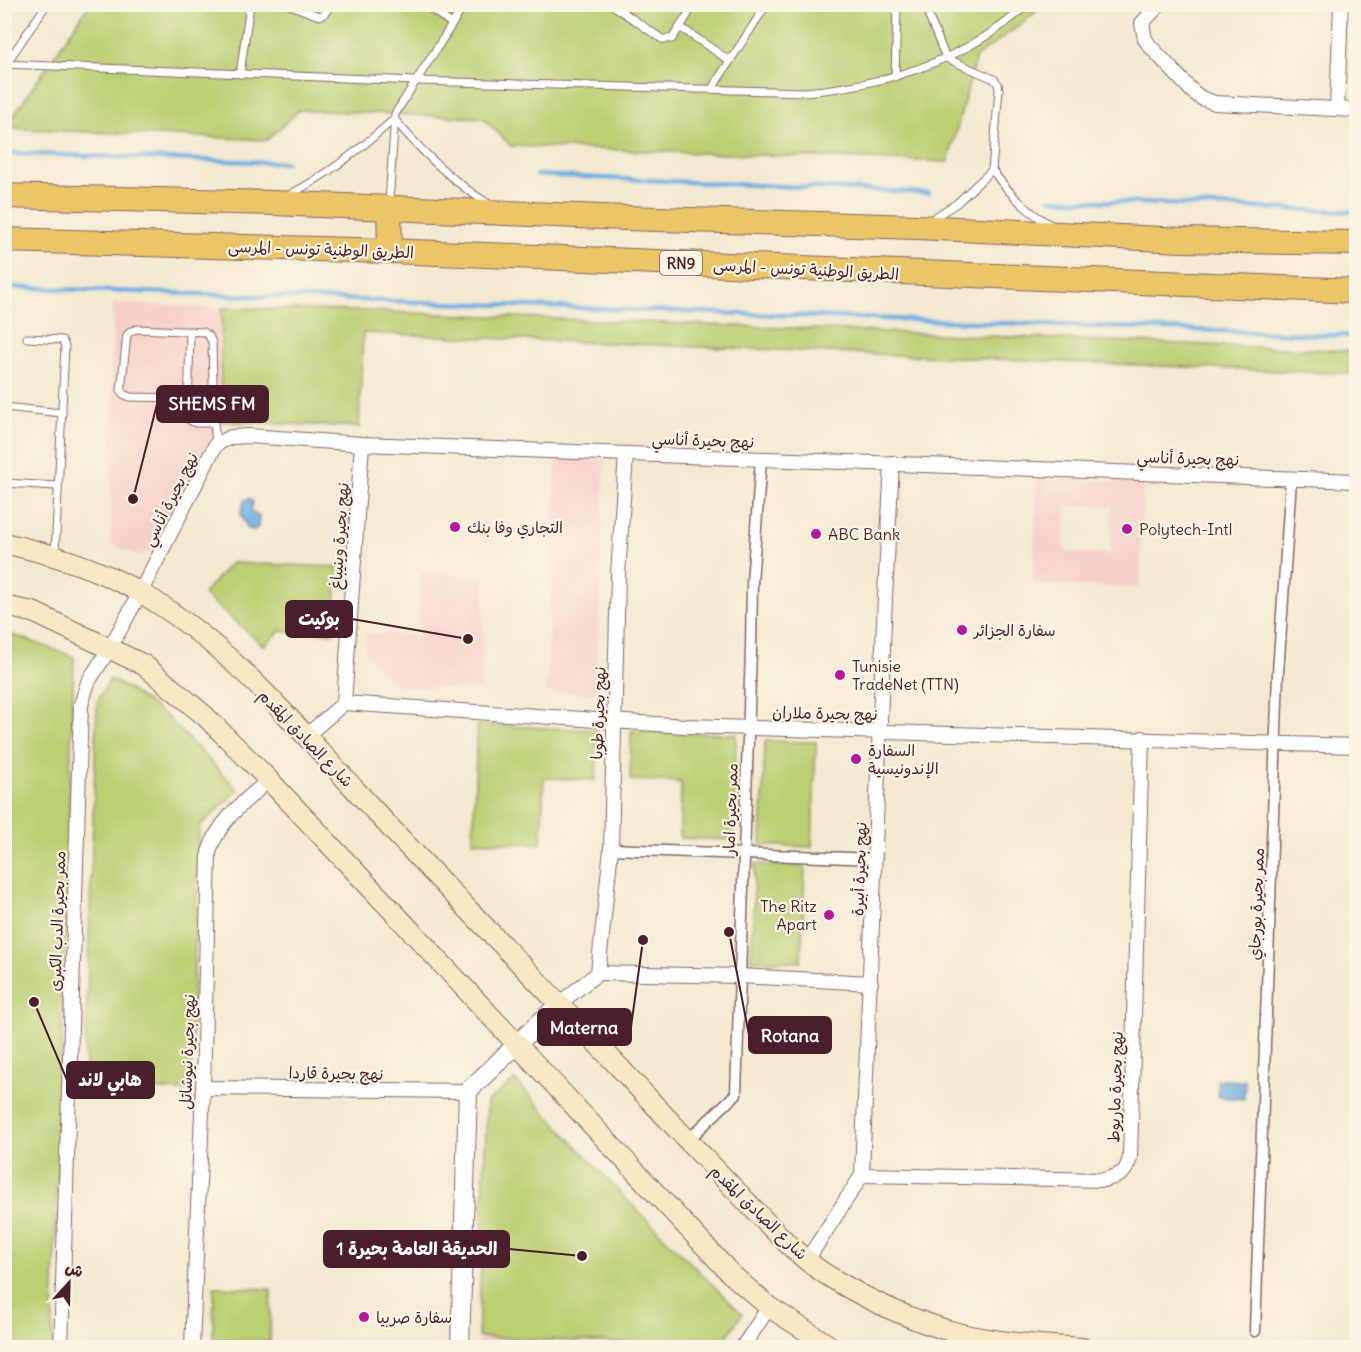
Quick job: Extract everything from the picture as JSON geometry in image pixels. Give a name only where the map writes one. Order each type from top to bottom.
[{"type":"highway","points":[[4,196],[273,203],[626,218],[917,227],[1182,240],[1356,243]]},
{"type":"highway","points":[[389,208],[390,251]]},
{"type":"highway","name":"الطريق الوطنية تونس - المرسى","points":[[4,240],[390,251],[1356,291]]},
{"type":"main road","name":"شارع الصادق المقدم","points":[[4,543],[55,555],[102,574],[140,593],[182,620],[224,653],[306,736],[467,910],[560,1003],[687,1141],[773,1230],[828,1276],[897,1312],[957,1333],[1014,1343],[1082,1347]]},
{"type":"main road","points":[[4,606],[33,612],[144,665],[205,716],[269,780],[731,1274],[769,1307],[833,1347]]},
{"type":"street","points":[[1160,4],[1142,23],[1144,39],[1201,98],[1215,103],[1356,110]]},
{"type":"street","points":[[1337,109],[1341,4]]},
{"type":"street","name":"نهج بحيرة أناسي","points":[[110,648],[216,444],[231,437],[249,436],[362,444],[1356,481]]},
{"type":"street","name":"نهج بحيرة وينيباغ","points":[[344,703],[362,444]]},
{"type":"street","name":"نهج بحيرة طوبا","points":[[597,973],[611,849],[618,575],[626,454]]},
{"type":"street","name":"ممر بحيرة امار","points":[[687,1141],[736,1094],[752,583],[761,459]]},
{"type":"street","name":"نهج بحيرة أبيرة","points":[[807,1260],[862,1174],[892,464]]},
{"type":"street","name":"ممر بحيرة بورجاي","points":[[1255,1331],[1278,673],[1291,479]]},
{"type":"street","name":"ممر بحيرة الدب الكبرى","points":[[61,1347],[81,705],[87,682],[110,648]]},
{"type":"street","points":[[306,736],[344,703]]},
{"type":"street","name":"نهج بحيرة ملاران","points":[[344,703],[685,726],[1356,746]]},
{"type":"street","name":"نهج بحيرة ماريوط","points":[[862,1174],[1104,1180],[1119,1176],[1127,1167],[1130,1157],[1142,738]]},
{"type":"street","name":"نهج بحيرة نيوشاتل","points":[[192,1347],[203,1088],[209,852],[221,826],[234,811],[269,780]]},
{"type":"street","points":[[611,849],[876,859]]},
{"type":"street","points":[[460,1347],[468,1091],[560,1003],[597,973],[740,976],[871,983]]},
{"type":"street","name":"نهج بحيرة قاردا","points":[[203,1088],[468,1091]]},
{"type":"street","points":[[742,1347],[769,1307]]},
{"type":"lane","points":[[5,64],[47,4]]},
{"type":"lane","points":[[240,74],[250,4]]},
{"type":"lane","points":[[287,4],[319,16],[328,11],[332,4]]},
{"type":"lane","points":[[424,4],[452,24]]},
{"type":"lane","points":[[389,208],[395,114],[465,4]]},
{"type":"lane","points":[[611,4],[665,40],[672,39],[689,12],[686,4]]},
{"type":"lane","points":[[711,90],[767,4]]},
{"type":"lane","points":[[5,64],[416,81],[804,92],[835,89],[895,77],[946,58],[999,27],[1028,4]]},
{"type":"lane","points":[[895,77],[897,9]]},
{"type":"lane","points":[[917,227],[957,203],[992,171],[999,90],[998,84],[988,76],[946,58],[929,17]]},
{"type":"lane","points":[[680,27],[730,61]]},
{"type":"lane","points":[[273,203],[337,166],[367,144],[394,119]]},
{"type":"lane","points":[[394,119],[417,147],[443,172],[472,194],[503,212]]},
{"type":"lane","points":[[992,171],[1026,208],[1047,223],[1069,234]]},
{"type":"lane","points":[[188,398],[129,397],[123,394],[121,390],[127,335],[131,331],[137,329],[190,331],[204,332],[209,336],[212,342],[216,444]]},
{"type":"lane","points":[[190,331],[188,419],[190,422],[214,423]]},
{"type":"lane","points":[[27,338],[56,338],[62,340],[65,346],[55,555]]},
{"type":"lane","points":[[4,407],[62,413]]},
{"type":"lane","points":[[4,483],[58,486]]},
{"type":"shaded area","points":[[113,303],[222,308],[220,421],[149,552],[139,556],[111,544]]},
{"type":"shaded area","points":[[556,457],[605,459],[596,694],[546,692]]},
{"type":"shaded area","name":"Polytech-Intl","points":[[1037,478],[1143,482],[1140,588],[1033,584]],"holes":[[[1066,505],[1112,506],[1110,554],[1064,552]]]},
{"type":"shaded area","points":[[421,573],[485,576],[481,690],[395,686],[365,653],[366,633],[418,635]]},
{"type":"shaded area","points":[[478,1337],[597,1344],[693,1347],[478,1348]]},
{"type":"green space","points":[[89,5],[1043,5],[1028,19],[976,57],[948,162],[511,146],[483,118],[299,110],[267,140],[5,128]]},
{"type":"green space","points":[[222,308],[364,311],[1356,351],[1356,374],[363,333],[359,427],[220,421]]},
{"type":"green space","points":[[231,563],[337,567],[334,633],[280,631],[264,646],[203,594]]},
{"type":"green space","points":[[5,633],[74,657],[52,1347],[5,1347]]},
{"type":"green space","points":[[110,679],[166,716],[238,790],[199,827],[190,1091],[84,1087],[97,702]]},
{"type":"green space","points":[[477,725],[598,730],[596,780],[544,778],[541,844],[473,841]]},
{"type":"green space","points":[[631,731],[736,734],[733,840],[680,838],[681,782],[630,780]]},
{"type":"green space","points":[[765,741],[816,742],[812,847],[761,845]]},
{"type":"green space","points":[[755,864],[805,866],[801,962],[751,960]]},
{"type":"green space","points":[[515,1080],[625,1198],[742,1314],[720,1347],[478,1337],[487,1102]]},
{"type":"green space","points":[[214,1287],[271,1289],[270,1342],[213,1340]]},
{"type":"water","points":[[249,498],[253,502],[251,511],[259,517],[258,527],[254,530],[248,529],[241,515],[244,501]]},
{"type":"water","points":[[1218,1080],[1245,1081],[1244,1099],[1218,1097]]},
{"type":"waterway","points":[[4,153],[286,163]]},
{"type":"waterway","points":[[536,175],[929,193]]},
{"type":"waterway","points":[[1050,199],[1356,212]]},
{"type":"waterway","points":[[4,287],[1356,336]]},
{"type":"place","name":"SHEMS FM","points":[[133,499]]},
{"type":"place","name":"التجاري وفا بنك","points":[[455,527]]},
{"type":"place","name":"Polytech-Intl","points":[[1127,529]]},
{"type":"place","name":"ABC Bank","points":[[816,534]]},
{"type":"place","name":"سفارة الجزائر","points":[[962,630]]},
{"type":"place","name":"بوكيت","points":[[468,639]]},
{"type":"place","name":"Tunisie TradeNet (TTN)","points":[[840,675]]},
{"type":"place","name":"السفارة الإندونيسية","points":[[856,759]]},
{"type":"place","name":"The Ritz Apart","points":[[829,915]]},
{"type":"place","name":"Rotana","points":[[729,932]]},
{"type":"place","name":"Materna","points":[[643,940]]},
{"type":"place","name":"هابي لاند","points":[[34,1002]]},
{"type":"place","name":"الحديقة العامة بحيرة 1","points":[[582,1256]]},
{"type":"place","name":"سفارة صربيا","points":[[364,1317]]}]
